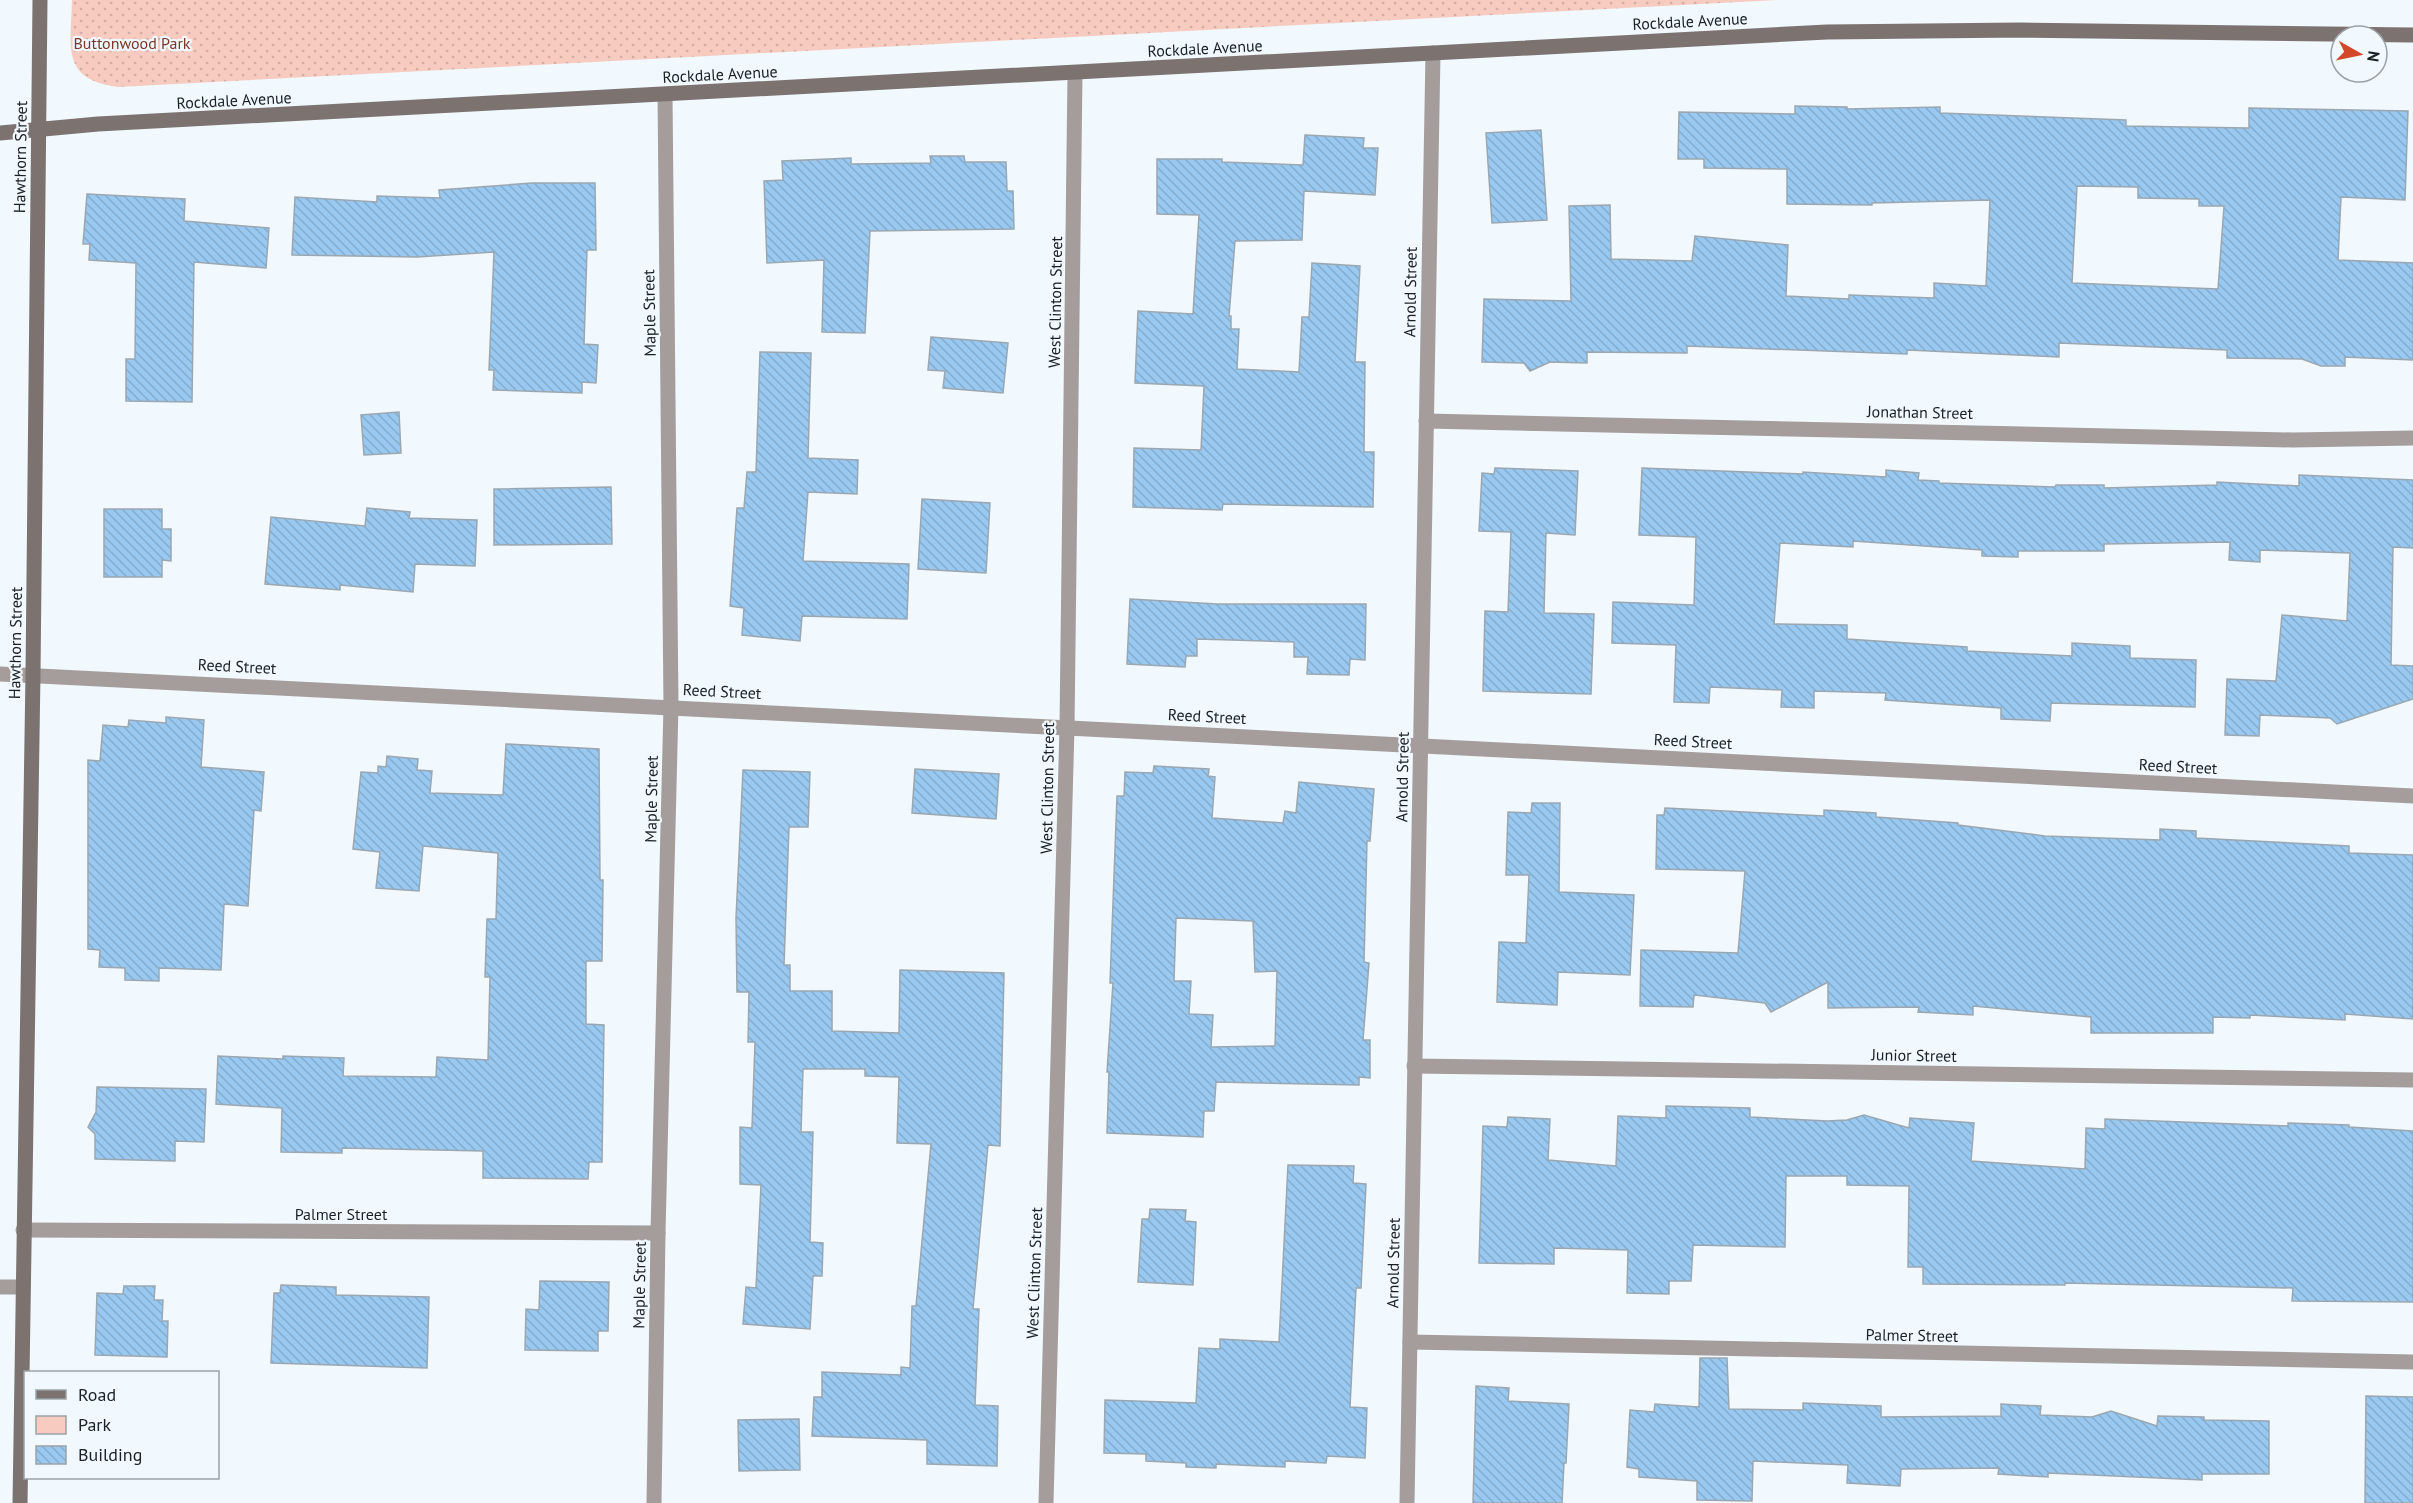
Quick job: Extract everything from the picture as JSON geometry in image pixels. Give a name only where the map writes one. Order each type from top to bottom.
[{"type":"main road","name":"Hawthorn Street","points":[[20,1503],[33,674],[40,0]]},
{"type":"main road","name":"Rockdale Avenue","points":[[0,133],[98,124],[1816,33],[1910,30],[2413,35]]},
{"type":"street","name":"Arnold Street","points":[[1407,1503],[1433,53]]},
{"type":"street","name":"West Clinton Street","points":[[1046,1503],[1067,728],[1075,73]]},
{"type":"street","name":"Maple Street","points":[[654,1503],[671,706],[665,95]]},
{"type":"street","name":"Jonathan Street","points":[[1426,421],[2293,440],[2413,438]]},
{"type":"street","name":"Reed Street","points":[[0,674],[671,706],[2413,796]]},
{"type":"street","name":"Junior Street","points":[[1414,1066],[2413,1080]]},
{"type":"street","name":"Palmer Street","points":[[23,1230],[658,1233]]},
{"type":"street","points":[[0,1287],[22,1287]]},
{"type":"street","name":"Palmer Street","points":[[1410,1342],[2413,1362]]},
{"type":"green space","name":"Buttonwood Park","points":[[72,0],[1777,0],[118,87],[99,83],[86,77],[78,69],[71,46]]},
{"type":"building","points":[[1795,106],[1847,107],[1847,109],[1940,107],[1940,113],[2126,120],[2126,126],[2249,128],[2249,108],[2408,111],[2405,200],[2341,197],[2338,260],[2413,263],[2413,360],[2345,357],[2345,366],[2321,366],[2302,359],[2227,358],[2227,350],[2059,343],[2059,357],[1907,350],[1907,354],[1687,346],[1687,353],[1587,352],[1587,363],[1550,362],[1530,371],[1524,363],[1482,362],[1484,299],[1571,301],[1569,206],[1610,205],[1611,259],[1692,261],[1695,236],[1788,245],[1786,296],[1849,299],[1849,295],[1934,298],[1934,283],[1986,286],[1990,200],[1872,203],[1872,205],[1787,204],[1787,169],[1704,168],[1704,159],[1678,159],[1679,112],[1795,114]],"holes":[[[2077,186],[2138,187],[2138,198],[2199,199],[2199,206],[2224,206],[2218,289],[2072,283]]]},
{"type":"building","points":[[1541,130],[1547,220],[1492,223],[1486,133]]},
{"type":"building","points":[[1305,135],[1364,138],[1363,148],[1378,148],[1375,195],[1304,191],[1302,240],[1235,241],[1229,316],[1231,316],[1231,329],[1239,329],[1237,369],[1299,372],[1302,317],[1309,317],[1312,263],[1360,266],[1355,362],[1365,362],[1364,452],[1374,452],[1373,507],[1223,504],[1222,510],[1133,507],[1134,448],[1201,450],[1204,386],[1135,383],[1138,311],[1193,314],[1199,215],[1157,214],[1157,159],[1222,159],[1222,162],[1303,165]]},
{"type":"building","points":[[930,156],[964,156],[965,162],[1006,162],[1007,191],[1013,191],[1014,229],[870,231],[865,333],[822,332],[824,260],[767,263],[764,181],[783,180],[782,161],[851,158],[851,164],[931,163]]},
{"type":"building","points":[[532,183],[595,183],[596,250],[587,250],[584,344],[598,345],[596,383],[582,382],[582,393],[493,390],[494,370],[489,370],[494,252],[417,257],[292,255],[295,197],[377,202],[377,196],[440,198],[439,190]]},
{"type":"building","points":[[87,194],[185,199],[184,221],[269,228],[266,268],[194,262],[192,402],[126,401],[126,359],[135,359],[136,263],[89,260],[90,244],[83,244]]},
{"type":"building","points":[[931,337],[1008,343],[1003,393],[943,388],[945,371],[928,370]]},
{"type":"building","points":[[760,352],[811,353],[808,458],[858,460],[857,494],[808,492],[803,561],[909,564],[907,619],[802,616],[800,641],[742,635],[744,608],[730,606],[737,508],[744,508],[747,472],[756,472]]},
{"type":"building","points":[[399,412],[401,453],[364,455],[361,415]]},
{"type":"building","points":[[1495,468],[1578,471],[1575,535],[1546,533],[1544,613],[1594,614],[1591,694],[1483,691],[1485,611],[1508,612],[1511,532],[1479,531],[1482,473],[1494,474]]},
{"type":"building","points":[[1642,468],[1803,474],[1803,472],[1886,477],[1886,470],[1919,473],[1918,480],[1939,481],[1939,483],[2055,487],[2056,485],[2104,485],[2104,488],[2217,485],[2217,482],[2299,486],[2299,475],[2413,480],[2413,548],[2393,547],[2391,665],[2413,666],[2413,699],[2337,724],[2330,718],[2260,715],[2259,736],[2225,735],[2227,679],[2276,681],[2282,615],[2347,621],[2350,553],[2260,550],[2260,562],[2229,560],[2230,542],[2104,544],[2104,551],[2018,551],[2018,557],[1982,556],[1982,550],[1853,541],[1853,547],[1780,543],[1774,624],[1847,625],[1847,639],[1967,647],[1967,651],[2072,656],[2072,643],[2130,646],[2130,658],[2196,660],[2195,707],[2051,703],[2050,721],[2001,719],[2001,708],[1885,700],[1886,693],[1814,691],[1814,708],[1781,707],[1782,690],[1710,687],[1709,703],[1674,702],[1676,645],[1612,643],[1613,602],[1694,605],[1696,537],[1639,535]]},
{"type":"building","points":[[611,487],[612,544],[494,545],[494,489]]},
{"type":"building","points":[[922,499],[990,503],[986,573],[918,569]]},
{"type":"building","points":[[367,508],[410,512],[409,518],[477,520],[475,566],[415,564],[413,592],[340,585],[340,590],[265,584],[271,517],[365,526]]},
{"type":"building","points":[[104,509],[162,509],[162,529],[171,529],[171,561],[162,560],[162,577],[104,577]]},
{"type":"building","points":[[1130,599],[1217,604],[1366,604],[1365,660],[1350,659],[1349,675],[1307,674],[1308,657],[1294,657],[1294,642],[1197,639],[1197,656],[1186,656],[1185,667],[1127,664]]},
{"type":"building","points":[[166,717],[204,720],[201,767],[264,772],[261,811],[254,810],[248,906],[224,904],[221,970],[159,968],[159,981],[125,980],[125,968],[99,967],[100,950],[88,949],[88,760],[100,761],[103,725],[128,727],[129,720],[166,723]]},
{"type":"building","points":[[506,744],[599,749],[600,880],[603,880],[602,961],[586,961],[586,1024],[604,1025],[602,1162],[589,1162],[588,1179],[483,1178],[483,1151],[342,1148],[342,1153],[281,1152],[282,1108],[216,1104],[218,1056],[283,1059],[283,1056],[344,1058],[343,1076],[436,1077],[437,1057],[488,1060],[490,977],[485,977],[487,919],[496,919],[498,853],[423,846],[419,891],[376,888],[380,852],[353,849],[361,772],[378,773],[378,766],[386,767],[387,756],[418,759],[417,770],[432,771],[430,793],[503,795]]},
{"type":"building","points":[[1154,766],[1209,769],[1208,776],[1215,777],[1212,818],[1283,823],[1285,811],[1296,813],[1299,782],[1374,789],[1370,841],[1367,841],[1364,962],[1369,963],[1363,1040],[1370,1040],[1370,1078],[1359,1077],[1359,1085],[1216,1082],[1214,1111],[1204,1111],[1203,1137],[1107,1133],[1109,1072],[1107,1072],[1113,983],[1110,983],[1117,796],[1124,796],[1125,772],[1153,773]],"holes":[[[1176,918],[1253,921],[1255,972],[1277,971],[1275,1046],[1211,1047],[1213,1015],[1189,1014],[1191,981],[1174,981]]]},
{"type":"building","points":[[915,769],[999,774],[996,819],[912,813]]},
{"type":"building","points":[[743,770],[810,772],[808,827],[789,827],[784,965],[790,965],[790,991],[832,991],[832,1031],[899,1033],[900,970],[1004,973],[1000,1146],[988,1145],[973,1309],[979,1309],[975,1405],[998,1406],[997,1466],[927,1464],[927,1440],[812,1436],[814,1397],[822,1397],[822,1372],[901,1375],[901,1367],[910,1368],[912,1306],[916,1306],[931,1144],[897,1143],[899,1077],[865,1076],[865,1069],[803,1069],[801,1132],[813,1132],[810,1242],[823,1243],[822,1276],[813,1276],[810,1329],[743,1324],[746,1287],[756,1288],[761,1185],[740,1184],[740,1127],[752,1128],[755,1042],[748,1042],[749,992],[737,992],[736,918]]},
{"type":"building","points":[[1532,803],[1560,803],[1559,892],[1634,895],[1630,975],[1558,972],[1557,1005],[1497,1002],[1499,942],[1526,943],[1529,875],[1506,875],[1508,812],[1531,813]]},
{"type":"building","points":[[1665,808],[1824,816],[1824,810],[1876,813],[1876,817],[1958,823],[1958,825],[2045,836],[2160,840],[2160,829],[2196,831],[2196,838],[2349,846],[2349,853],[2413,855],[2413,1019],[2345,1014],[2345,1020],[2250,1015],[2250,1018],[2213,1017],[2213,1033],[2091,1033],[2091,1017],[1973,1006],[1973,1015],[1918,1012],[1919,1007],[1828,1008],[1828,982],[1771,1012],[1765,1003],[1694,995],[1693,1007],[1640,1006],[1641,950],[1738,953],[1745,871],[1656,869],[1657,815],[1664,815]]},
{"type":"building","points":[[97,1087],[206,1089],[204,1142],[175,1141],[175,1161],[95,1159],[95,1134],[88,1127],[96,1112]]},
{"type":"building","points":[[1666,1106],[1750,1108],[1750,1117],[1827,1121],[1847,1120],[1864,1115],[1909,1128],[1910,1118],[1974,1123],[1971,1161],[2085,1169],[2086,1128],[2105,1129],[2105,1119],[2288,1126],[2288,1123],[2349,1125],[2349,1127],[2413,1131],[2413,1302],[2292,1301],[2293,1288],[2065,1283],[2065,1285],[1923,1284],[1923,1267],[1908,1267],[1909,1186],[1847,1185],[1847,1176],[1786,1176],[1785,1247],[1693,1245],[1691,1281],[1669,1281],[1669,1294],[1627,1293],[1628,1250],[1554,1248],[1554,1264],[1479,1263],[1483,1126],[1507,1127],[1508,1117],[1550,1119],[1548,1160],[1616,1166],[1618,1116],[1666,1118]]},
{"type":"building","points":[[1288,1165],[1354,1166],[1353,1183],[1366,1184],[1361,1288],[1356,1288],[1350,1407],[1367,1408],[1365,1458],[1327,1456],[1326,1463],[1285,1461],[1285,1467],[1216,1464],[1216,1468],[1186,1467],[1186,1463],[1146,1461],[1146,1454],[1104,1453],[1105,1400],[1196,1403],[1199,1348],[1220,1349],[1220,1339],[1279,1342]]},
{"type":"building","points":[[1150,1209],[1186,1210],[1185,1221],[1196,1222],[1193,1285],[1138,1282],[1142,1219],[1149,1219]]},
{"type":"building","points":[[540,1281],[609,1282],[608,1331],[598,1331],[598,1351],[525,1350],[526,1309],[539,1310]]},
{"type":"building","points":[[281,1285],[336,1287],[336,1295],[429,1297],[427,1368],[271,1363],[274,1293],[280,1293]]},
{"type":"building","points":[[124,1286],[155,1286],[154,1300],[163,1300],[162,1321],[168,1321],[167,1357],[95,1355],[97,1293],[123,1294]]},
{"type":"building","points":[[1700,1358],[1727,1358],[1729,1409],[1803,1410],[1803,1403],[1881,1406],[1881,1417],[2001,1416],[2001,1404],[2041,1406],[2040,1415],[2092,1417],[2111,1411],[2157,1426],[2158,1416],[2204,1417],[2204,1420],[2269,1421],[2269,1474],[2202,1474],[2202,1480],[2048,1473],[2048,1477],[1998,1474],[1999,1468],[1901,1469],[1900,1486],[1847,1483],[1848,1465],[1753,1461],[1752,1501],[1697,1500],[1697,1481],[1639,1477],[1639,1469],[1627,1467],[1630,1410],[1654,1412],[1655,1404],[1699,1407]]},
{"type":"building","points":[[1476,1386],[1509,1388],[1508,1401],[1569,1404],[1562,1503],[1473,1503]]},
{"type":"building","points":[[2366,1396],[2413,1397],[2413,1503],[2365,1503]]},
{"type":"building","points":[[799,1419],[800,1470],[739,1471],[738,1420]]}]
